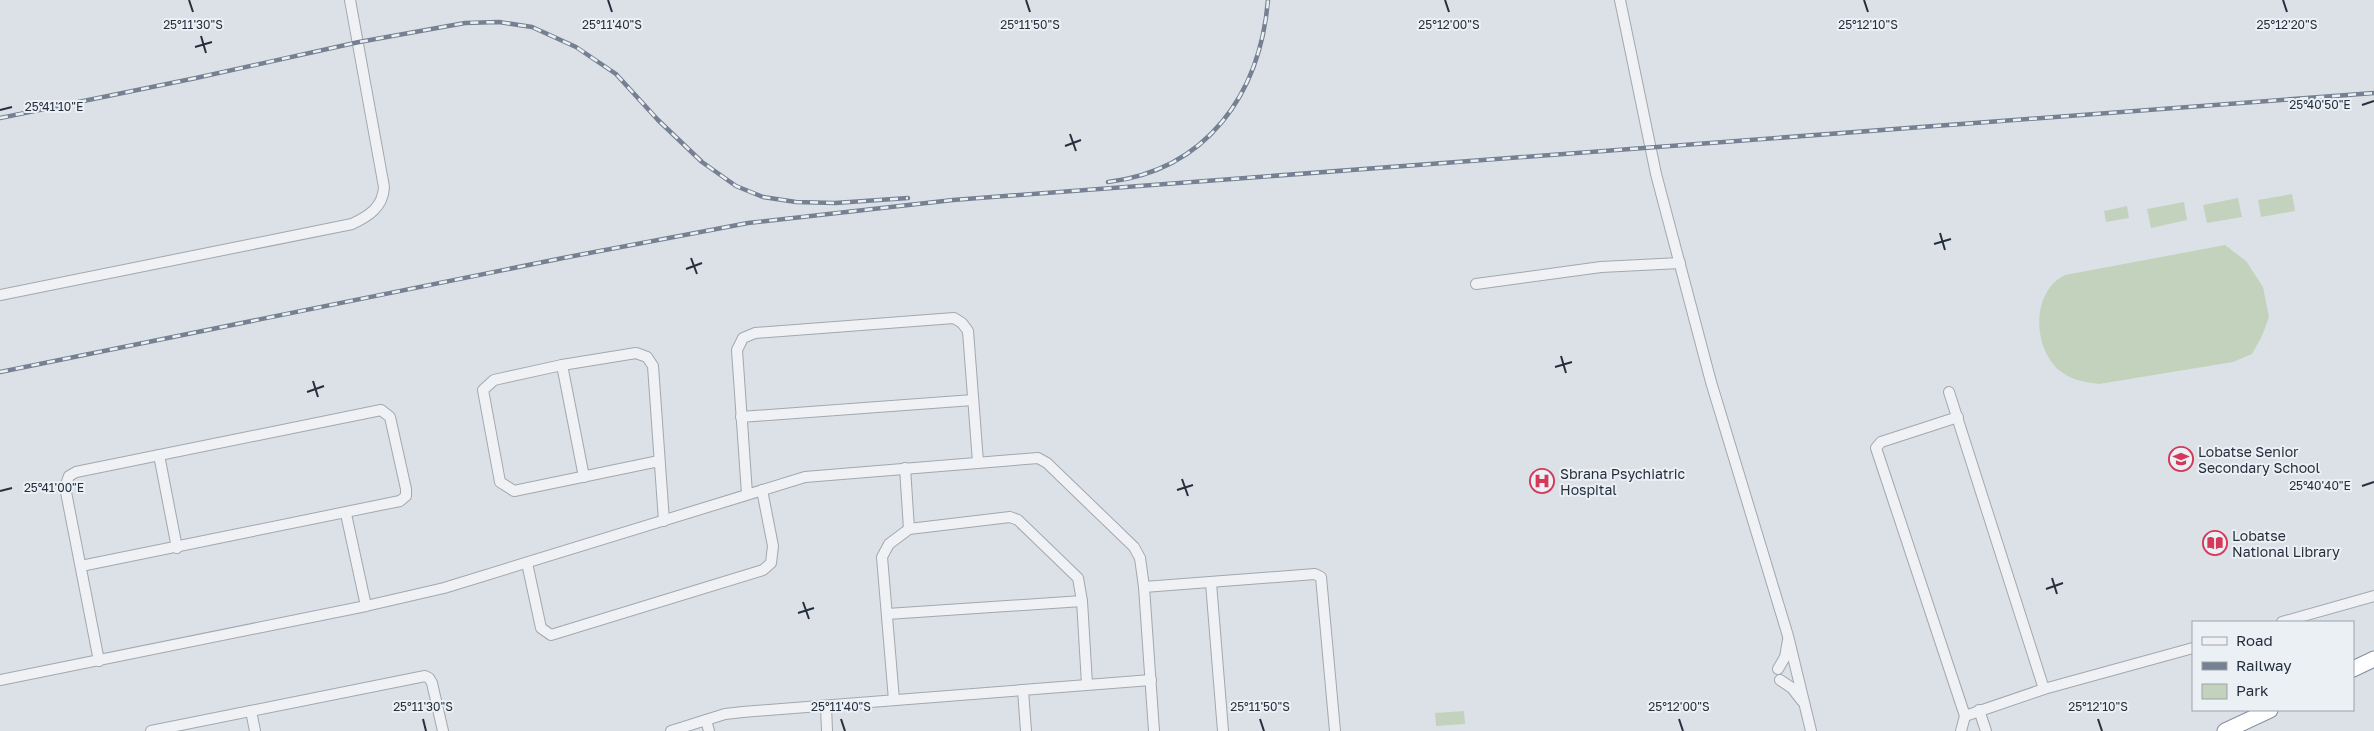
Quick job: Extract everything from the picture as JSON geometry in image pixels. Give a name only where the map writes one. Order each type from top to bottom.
[{"type":"highway","points":[[2354,669],[2374,659]]},
{"type":"highway","points":[[2354,676],[2374,668]]},
{"type":"highway","points":[[2225,731],[2268,711]]},
{"type":"street","points":[[0,295],[352,224],[374,211],[382,201],[384,187],[350,0]]},
{"type":"street","points":[[1620,0],[1656,174],[1711,382],[1788,636],[1811,731]]},
{"type":"street","points":[[1476,284],[1601,267],[1680,263]]},
{"type":"street","points":[[748,494],[737,350],[739,342],[755,333],[954,318],[962,323],[968,331],[978,462]]},
{"type":"street","points":[[659,461],[514,490],[500,482],[483,390],[494,380],[562,365],[636,353],[650,360],[653,366],[664,520]]},
{"type":"street","points":[[562,365],[584,477]]},
{"type":"street","points":[[1949,392],[2044,689]]},
{"type":"street","points":[[741,417],[973,400]]},
{"type":"street","points":[[81,566],[346,514],[400,501],[406,496],[406,489],[390,417],[381,410],[76,472],[66,481],[65,486],[98,661]]},
{"type":"street","points":[[1958,417],[1880,442],[1876,448],[1965,716],[1961,731]]},
{"type":"street","points":[[159,455],[177,548]]},
{"type":"street","points":[[0,680],[366,606],[444,588],[805,477],[1035,458],[1044,460],[1134,547],[1140,558],[1144,587],[1154,731]]},
{"type":"street","points":[[905,468],[909,529]]},
{"type":"street","points":[[527,563],[541,628],[551,635],[763,570],[772,563],[773,552],[762,490]]},
{"type":"street","points":[[346,514],[366,606]]},
{"type":"street","points":[[894,700],[882,554],[889,544],[909,529],[1010,517],[1015,519],[1076,574],[1082,600],[1087,684]]},
{"type":"street","points":[[1144,587],[1316,574],[1321,577],[1335,731]]},
{"type":"street","points":[[1211,583],[1223,731]]},
{"type":"street","points":[[2286,621],[2374,596]]},
{"type":"street","points":[[887,614],[1082,600]]},
{"type":"street","points":[[1778,669],[1785,657],[1788,636]]},
{"type":"street","points":[[1965,716],[2044,689],[2192,648]]},
{"type":"street","points":[[151,731],[425,676],[432,683],[443,731]]},
{"type":"street","points":[[671,731],[733,713],[1151,680]]},
{"type":"street","points":[[1780,680],[1796,692],[1805,706]]},
{"type":"street","points":[[1023,690],[1026,731]]},
{"type":"street","points":[[826,706],[827,731]]},
{"type":"street","points":[[1979,710],[1986,731]]},
{"type":"street","points":[[251,711],[255,731]]},
{"type":"street","points":[[706,720],[709,731]]},
{"type":"green space","points":[[2292,194],[2295,211],[2261,217],[2258,200]]},
{"type":"green space","points":[[2238,198],[2242,217],[2207,223],[2203,205]]},
{"type":"green space","points":[[2184,202],[2187,220],[2151,228],[2147,209]]},
{"type":"green space","points":[[2127,206],[2129,218],[2106,222],[2104,211]]},
{"type":"green space","points":[[2225,245],[2246,261],[2263,287],[2269,317],[2262,336],[2252,354],[2233,362],[2099,384],[2071,378],[2053,363],[2045,351],[2039,322],[2041,308],[2046,295],[2054,283],[2065,275]]},
{"type":"green space","points":[[1464,711],[1465,724],[1436,726],[1435,713]]},
{"type":"railway","points":[[1108,182],[1143,175],[1174,162],[1200,144],[1222,122],[1240,96],[1254,66],[1263,34],[1268,0]]},
{"type":"railway","points":[[0,118],[359,42],[465,23],[499,22],[532,27],[576,47],[616,74],[658,120],[702,162],[736,186],[763,197],[796,202],[835,203],[908,198]]},
{"type":"railway","points":[[0,372],[563,258],[748,223],[953,200],[2374,93]]},
{"type":"place","name":"Lobatse Senior Secondary School","points":[[2181,459]]},
{"type":"place","name":"Sbrana Psychiatric Hospital","points":[[1542,481]]},
{"type":"place","name":"Lobatse National Library","points":[[2215,543]]}]
